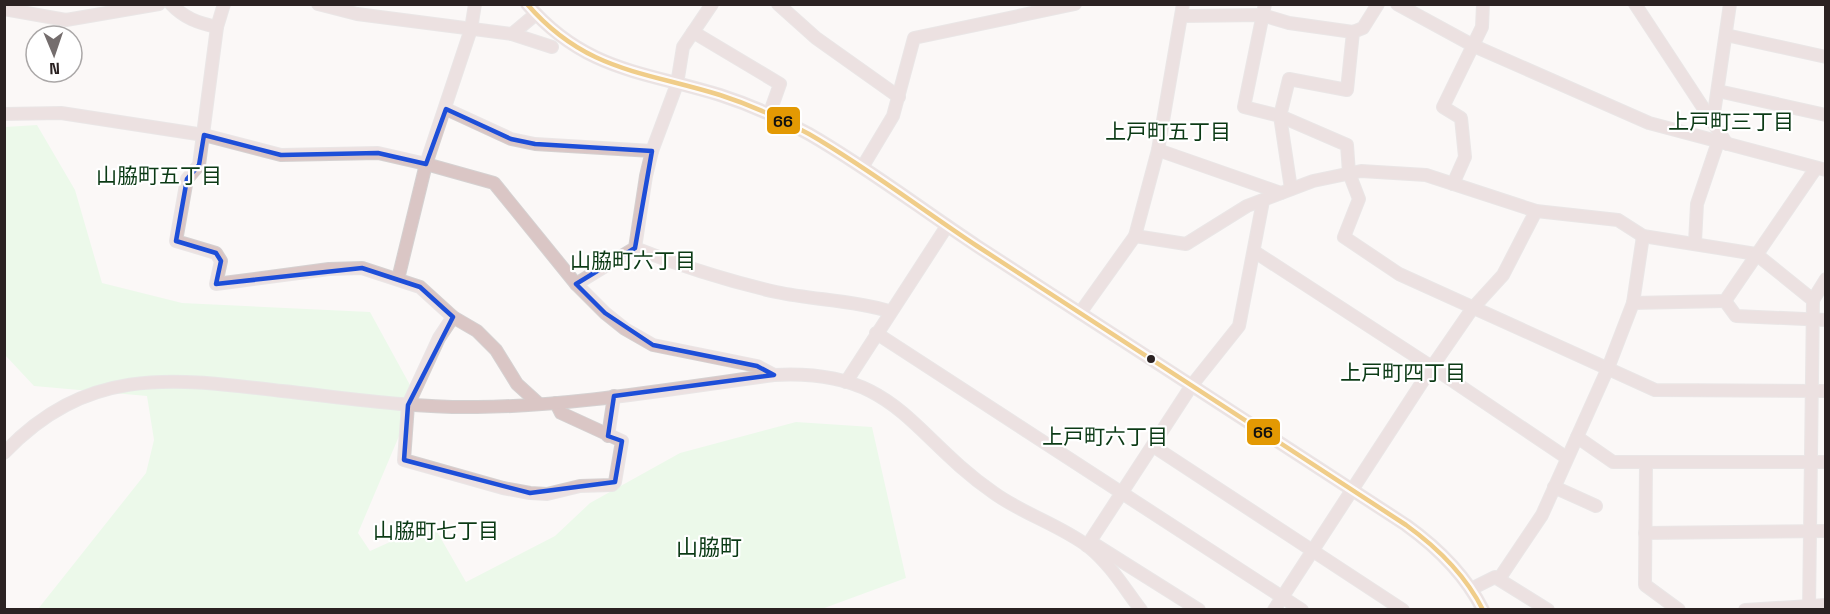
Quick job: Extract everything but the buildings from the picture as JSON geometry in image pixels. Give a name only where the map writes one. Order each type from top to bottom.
[{"type":"street","points":[[4,9],[66,20],[159,4]]},
{"type":"street","points":[[171,4],[180,14],[197,23],[217,27]]},
{"type":"street","points":[[224,4],[217,27],[199,165],[187,178],[176,242],[216,253],[221,261],[216,284],[329,269],[362,268],[420,287],[453,317],[477,331],[496,350],[517,384],[540,404]]},
{"type":"street","points":[[398,279],[426,164],[471,29],[476,4]]},
{"type":"street","points":[[576,284],[635,248],[652,151],[677,84],[683,47],[712,4]]},
{"type":"street","points":[[778,4],[816,38],[899,98]]},
{"type":"street","points":[[863,166],[893,116],[914,38],[1047,7],[1075,4]]},
{"type":"street","points":[[1080,313],[1135,236],[1158,150],[1183,10],[1264,10],[1289,23],[1353,32],[1363,28],[1378,4]]},
{"type":"street","points":[[1397,4],[1474,46],[1649,123],[1821,169],[1756,254],[1725,301]]},
{"type":"street","points":[[1452,184],[1465,157],[1461,118],[1443,106],[1482,27],[1483,4]]},
{"type":"street","points":[[1635,4],[1645,10],[1713,120],[1723,143],[1697,204],[1695,242]]},
{"type":"street","points":[[1713,120],[1730,4]]},
{"type":"street","points":[[321,5],[512,34],[552,47]]},
{"type":"street","points":[[512,34],[532,9],[555,32],[591,57],[621,69],[718,94],[770,112],[863,166],[947,226],[1352,489],[1434,546],[1471,589],[1483,609]]},
{"type":"street","points":[[1264,10],[1244,107],[1280,116],[1347,144],[1349,173],[1359,199],[1344,237],[1399,274],[1655,390],[1826,391]]},
{"type":"street","points":[[693,32],[780,84],[770,112]]},
{"type":"street","points":[[1286,191],[1280,116],[1289,79],[1347,90],[1353,32]]},
{"type":"street","points":[[1726,35],[1826,57]]},
{"type":"street","points":[[1718,91],[1826,115]]},
{"type":"street","points":[[446,109],[519,140],[652,151]]},
{"type":"street","points":[[4,114],[61,113],[204,135],[281,154],[378,153],[494,183],[576,284],[605,313],[653,345],[757,366],[774,375]]},
{"type":"street","points":[[1158,150],[1286,191]]},
{"type":"street","points":[[1135,236],[1186,244],[1247,206],[1286,191],[1349,173],[1381,171],[1426,175],[1536,211],[1618,220],[1643,236],[1695,242],[1756,254],[1813,300],[1819,320],[1811,391],[1809,607]]},
{"type":"street","points":[[1089,544],[1192,385],[1239,326],[1263,201]]},
{"type":"street","points":[[1274,609],[1432,367],[1473,309],[1503,275],[1536,211]]},
{"type":"street","points":[[846,382],[889,311],[947,226]]},
{"type":"street","points":[[1499,579],[1542,515],[1608,368],[1633,303],[1643,236]]},
{"type":"street","points":[[635,248],[704,273],[777,292],[864,304],[889,311]]},
{"type":"street","points":[[1255,252],[1432,367],[1566,458]]},
{"type":"street","points":[[1813,300],[1826,279]]},
{"type":"street","points":[[1633,303],[1725,301]]},
{"type":"street","points":[[1725,301],[1736,316],[1819,320]]},
{"type":"street","points":[[453,317],[440,338],[408,405],[404,460],[503,488],[530,493],[547,494],[580,486],[612,485],[615,482],[622,441],[561,413],[556,403]]},
{"type":"street","points":[[876,333],[1302,609]]},
{"type":"street","points":[[4,453],[25,432],[64,406],[97,392],[142,381],[209,382],[408,405],[475,407],[556,403],[774,375],[801,374],[846,382],[891,401],[993,493],[1089,544],[1199,609]]},
{"type":"street","points":[[608,436],[614,396]]},
{"type":"street","points":[[1577,437],[1613,462],[1826,462]]},
{"type":"street","points":[[1153,446],[1403,609]]},
{"type":"street","points":[[1646,463],[1645,585],[1679,609]]},
{"type":"street","points":[[1554,487],[1596,506]]},
{"type":"street","points":[[1645,533],[1826,531]]},
{"type":"street","points":[[1089,544],[1142,609]]},
{"type":"street","points":[[1471,589],[1495,577],[1548,609]]},
{"type":"street","points":[[1745,609],[1826,605]]},
{"type":"highlighted area","points":[[446,109],[511,139],[535,144],[652,151],[635,248],[576,284],[605,313],[653,345],[757,366],[774,375],[614,396],[608,436],[622,441],[615,482],[530,493],[404,460],[408,405],[453,317],[420,287],[362,268],[216,284],[221,261],[216,253],[176,241],[187,179],[199,165],[204,135],[281,155],[378,153],[426,164]]},
{"type":"green space","points":[[37,125],[75,190],[102,283],[182,303],[370,312],[416,396],[358,533],[370,551],[432,523],[466,582],[555,536],[590,503],[680,453],[796,422],[872,427],[906,578],[819,610],[38,609],[146,473],[154,440],[147,396],[34,386],[5,355],[5,127]]},
{"type":"transit line","name":"66","points":[[527,4],[549,26],[593,56],[616,66],[743,103],[831,147],[977,246],[1406,525],[1450,563],[1468,585],[1483,610]]},
{"type":"district","name":"上戸町三丁目","points":[[1731,122]]},
{"type":"district","name":"上戸町五丁目","points":[[1168,132]]},
{"type":"district","name":"山脇町五丁目","points":[[159,176]]},
{"type":"district","name":"山脇町六丁目","points":[[633,261]]},
{"type":"district","name":"上戸町四丁目","points":[[1403,373]]},
{"type":"district","name":"上戸町六丁目","points":[[1105,437]]},
{"type":"district","name":"山脇町七丁目","points":[[436,531]]},
{"type":"district","name":"山脇町","points":[[709,547]]}]
